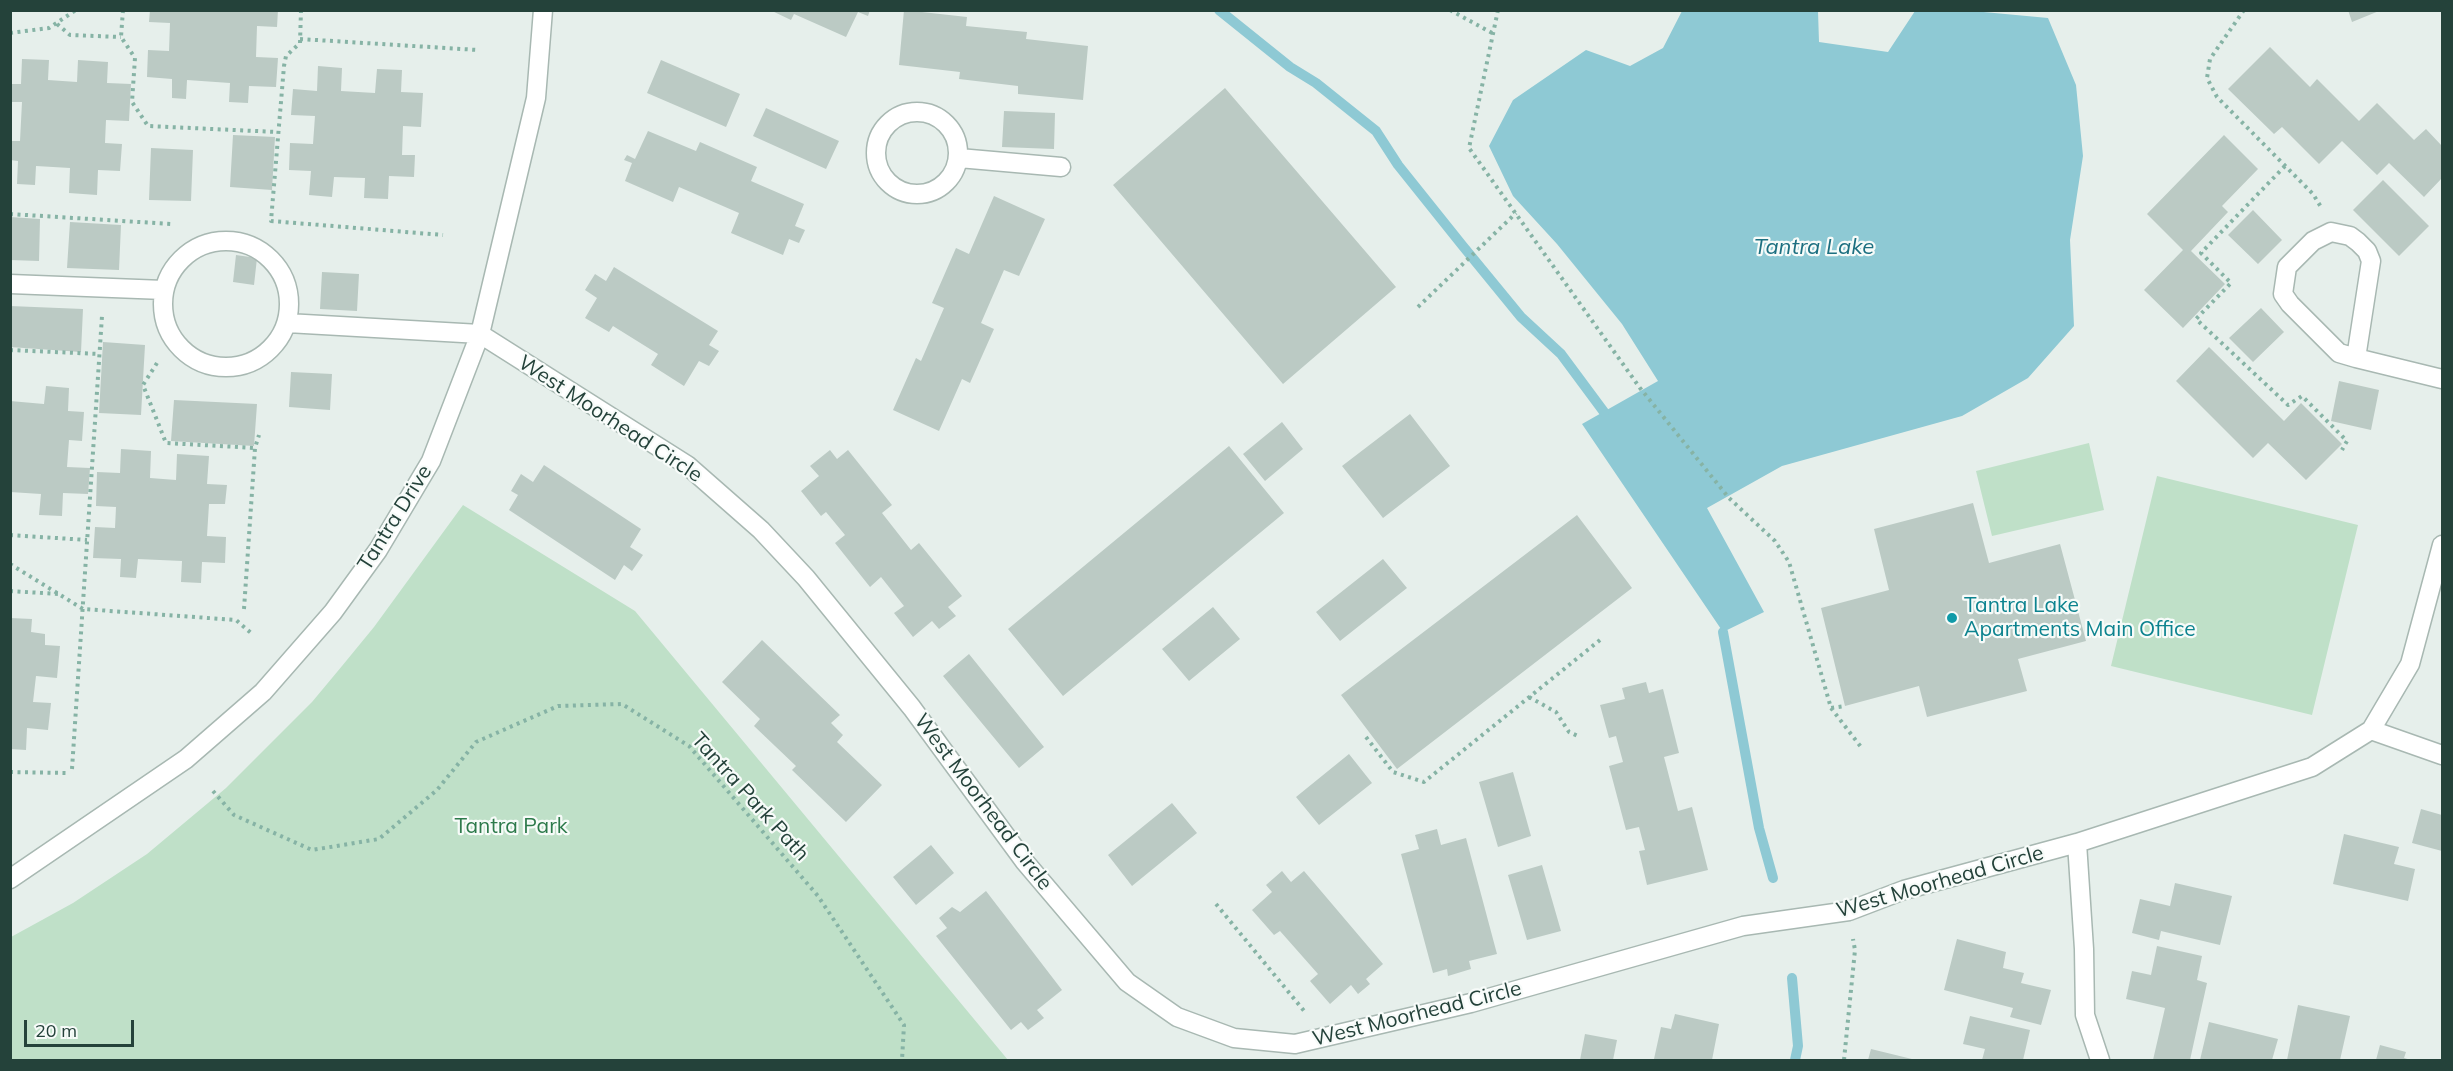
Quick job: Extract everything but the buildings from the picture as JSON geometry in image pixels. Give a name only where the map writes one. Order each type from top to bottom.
[{"type":"street","name":"Tantra Drive","points":[[10,879],[186,759],[263,692],[333,612],[378,550],[431,461],[480,334],[536,98],[543,10]]},
{"type":"street","points":[[921,111],[937,116],[950,126],[957,141],[959,158],[954,173],[944,186],[929,193],[913,195],[897,190],[885,180],[877,165],[876,149],[880,133],[891,121],[905,113],[921,111]]},
{"type":"street","points":[[959,158],[1061,168]]},
{"type":"street","points":[[2356,358],[2371,261],[2367,251],[2358,242],[2342,234],[2331,232],[2313,241],[2287,267],[2283,294],[2290,304],[2339,353],[2356,358],[2442,380]]},
{"type":"street","points":[[228,241],[242,243],[268,256],[281,274],[289,294],[286,323],[274,346],[254,362],[229,368],[203,364],[181,350],[167,328],[163,303],[164,290],[177,264],[200,246],[228,241]]},
{"type":"street","points":[[10,284],[164,290]]},
{"type":"street","points":[[286,323],[480,334]]},
{"type":"street","name":"West Moorhead Circle","points":[[480,334],[687,465],[761,530],[806,578],[912,708],[1025,862],[1127,982],[1177,1017],[1234,1038],[1295,1044],[1472,1003],[1743,926],[1849,911],[1904,890],[2077,843],[2312,767],[2371,730],[2410,664],[2442,545]]},
{"type":"street","points":[[2371,730],[2442,754]]},
{"type":"street","points":[[2077,843],[2084,949],[2085,1016],[2100,1060]]},
{"type":"path","points":[[10,33],[49,28],[76,10]]},
{"type":"path","points":[[123,10],[121,37],[135,58],[132,102],[148,126],[277,132]]},
{"type":"path","points":[[301,10],[300,43],[286,56],[277,132],[271,221],[444,235]]},
{"type":"path","points":[[1450,10],[1492,33]]},
{"type":"path","points":[[1498,10],[1469,148],[1640,388],[1729,498],[1775,541],[1789,562],[1831,708],[1861,747]]},
{"type":"path","points":[[2244,10],[2210,59],[2207,78],[2217,97],[2319,200],[2331,232]]},
{"type":"path","points":[[57,24],[70,35],[121,37]]},
{"type":"path","points":[[300,39],[478,50]]},
{"type":"path","points":[[2284,166],[2201,253],[2231,284],[2196,319],[2288,405],[2302,396],[2347,441],[2342,450]]},
{"type":"path","points":[[1418,307],[1516,213]]},
{"type":"path","points":[[10,214],[171,224]]},
{"type":"path","points":[[72,769],[102,316]]},
{"type":"path","points":[[10,350],[99,354]]},
{"type":"path","points":[[157,363],[143,385],[166,443],[255,448]]},
{"type":"path","points":[[244,609],[255,448],[259,435]]},
{"type":"path","points":[[10,535],[87,540]]},
{"type":"path","points":[[10,564],[83,609],[236,620],[251,633]]},
{"type":"path","points":[[10,591],[59,594]]},
{"type":"path","points":[[1366,737],[1393,772],[1424,782],[1600,640]]},
{"type":"path","points":[[1529,697],[1556,712],[1569,732],[1580,737]]},
{"type":"path","name":"Tantra Park Path","points":[[213,791],[234,814],[312,850],[379,839],[438,790],[476,742],[558,706],[622,704],[689,746],[818,896],[904,1025],[902,1060]]},
{"type":"path","points":[[1831,708],[1845,705]]},
{"type":"path","points":[[10,772],[68,772]]},
{"type":"path","points":[[1216,904],[1306,1013]]},
{"type":"path","points":[[1844,1060],[1855,950],[1849,911]]},
{"type":"green space","points":[[2089,443],[2104,510],[1992,536],[1976,471]]},
{"type":"green space","points":[[2157,476],[2358,525],[2312,715],[2111,666]]},
{"type":"green space","name":"Tantra Park","points":[[463,505],[635,611],[1008,1060],[11,1060],[11,937],[73,903],[147,854],[226,788],[312,702],[374,627]]},
{"type":"water","name":"Tantra Lake","points":[[1682,11],[1818,11],[1819,42],[1888,52],[1915,11],[1973,11],[2048,18],[2076,85],[2083,156],[2070,240],[2074,326],[2028,378],[1962,416],[1782,466],[1707,508],[1764,612],[1723,632],[1582,424],[1658,381],[1622,324],[1557,244],[1513,196],[1489,146],[1513,100],[1586,50],[1630,66],[1663,48]]},
{"type":"waterway","points":[[1219,10],[1290,67],[1316,83],[1376,131],[1398,165],[1462,245],[1521,317],[1561,354],[1604,412]]},
{"type":"waterway","points":[[1723,632],[1759,828],[1773,878]]},
{"type":"waterway","points":[[1792,978],[1798,1046],[1795,1060]]},
{"type":"place","name":"Tantra Lake Apartments Main Office","points":[[1952,618]]}]
